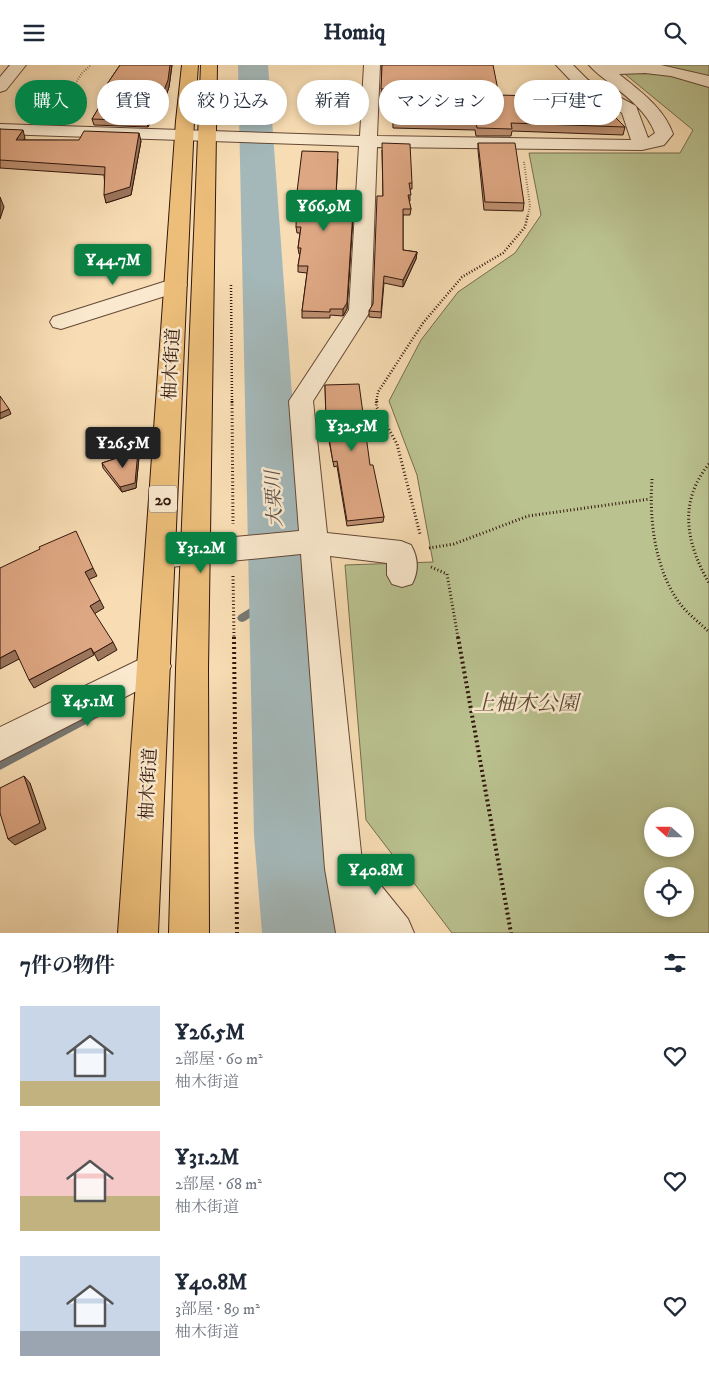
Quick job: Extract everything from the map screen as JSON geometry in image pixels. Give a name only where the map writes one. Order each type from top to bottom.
[{"type":"main road","name":"柚木街道","points":[[189,933],[192,669],[196,552],[195,136],[190,65]]},
{"type":"main road","name":"柚木街道","points":[[138,933],[176,285],[195,136],[209,65]]},
{"type":"street","points":[[0,87],[18,65]]},
{"type":"street","points":[[356,933],[344,869],[312,543],[301,401],[360,310],[372,65]]},
{"type":"street","points":[[564,65],[582,83],[630,110],[642,145]]},
{"type":"street","points":[[601,68],[631,67],[658,69],[683,73],[709,82]]},
{"type":"street","points":[[0,129],[271,139],[642,145],[653,143],[663,137],[662,125],[654,114],[601,68]]},
{"type":"street","points":[[61,322],[176,285]]},
{"type":"street","points":[[160,556],[235,547],[312,543],[409,559]]},
{"type":"street","points":[[0,745],[155,666]]},
{"type":"street","points":[[344,869],[394,933]]},
{"type":"path","points":[[45,132],[82,73],[91,65]]},
{"type":"path","points":[[409,559],[397,444],[376,406],[378,392],[423,323],[462,277],[503,253],[525,227],[530,206],[523,158]]},
{"type":"path","points":[[231,281],[235,547],[237,933]]},
{"type":"path","points":[[709,464],[701,472],[688,500],[688,526],[696,557],[709,583]]},
{"type":"path","points":[[652,479],[650,499],[657,552],[680,603],[709,632]]},
{"type":"path","points":[[409,559],[528,516],[650,499]]},
{"type":"path","points":[[409,559],[447,574],[511,933]]},
{"type":"green space","name":"上柚木公園","points":[[614,65],[709,65],[709,933],[452,933],[366,820],[345,565],[433,562],[417,475],[389,401],[421,340],[458,292],[515,253],[541,215],[529,153],[680,153],[693,130]]},
{"type":"building","points":[[120,65],[170,65],[168,80],[110,80]]},
{"type":"building","points":[[382,65],[493,65],[496,80],[381,80]]},
{"type":"building","points":[[504,95],[514,95],[514,123],[511,123],[512,129],[477,128],[476,125],[504,125]]},
{"type":"building","points":[[97,111],[97,119],[92,119]]},
{"type":"building","points":[[622,124],[625,127],[568,125]]},
{"type":"building","points":[[0,129],[23,130],[16,140],[79,140],[84,131],[139,133],[130,187],[104,195],[105,167],[0,160]]},
{"type":"building","points":[[382,143],[410,144],[412,183],[409,183],[411,195],[408,195],[411,209],[403,209],[403,250],[417,252],[403,280],[384,276],[381,312],[369,311],[373,304],[377,196],[383,196]]},
{"type":"building","points":[[478,143],[515,143],[524,203],[485,202]]},
{"type":"building","points":[[302,151],[338,152],[336,196],[354,196],[347,303],[343,309],[330,309],[330,312],[302,311],[308,266],[298,266],[301,248],[298,248],[301,227],[296,227],[297,192]]},
{"type":"building","points":[[359,384],[370,465],[373,465],[384,517],[347,521],[337,461],[333,462],[326,420],[325,385]]},
{"type":"building","points":[[0,396],[9,409],[0,413]]},
{"type":"building","points":[[138,451],[135,483],[120,487],[102,463]]},
{"type":"building","points":[[76,531],[93,568],[85,572],[100,600],[90,606],[113,642],[94,653],[91,648],[29,680],[15,650],[0,658],[0,568],[40,549],[39,547]]},
{"type":"building","points":[[24,776],[40,823],[8,839],[0,813],[0,788]]},
{"type":"waterway","name":"大栗川","points":[[253,65],[289,835],[299,933]]},
{"type":"waterway","points":[[242,618],[279,594]]},
{"type":"waterway","points":[[0,765],[95,713]]}]
